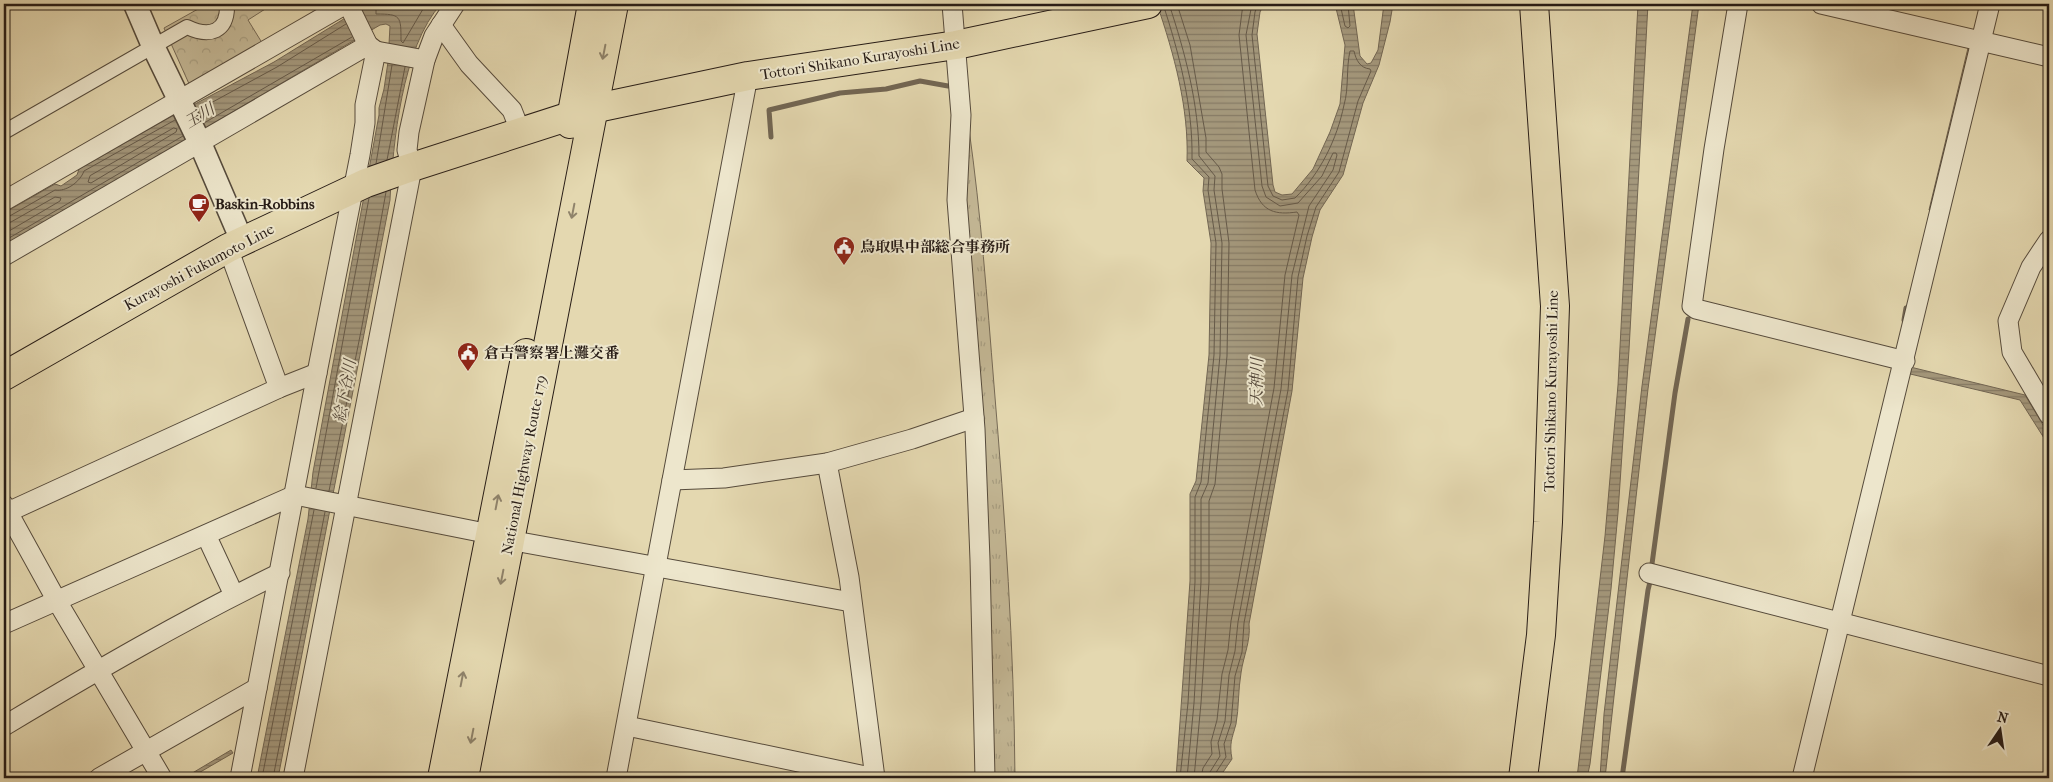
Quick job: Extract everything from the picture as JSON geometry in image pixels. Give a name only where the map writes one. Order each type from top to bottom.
[{"type":"main road","name":"National Highway Route 179","points":[[582,113],[592,4]]},
{"type":"main road","name":"National Highway Route 179","points":[[464,778],[500,537],[582,113],[614,4]]},
{"type":"main road","name":"Tottori Shikano Kurayoshi Line","points":[[582,113],[748,76],[962,44],[1148,4]]},
{"type":"main road","name":"Tottori Shikano Kurayoshi Line","points":[[1523,778],[1541,635],[1548,522],[1555,306],[1534,4]]},
{"type":"main road","name":"Kurayoshi Fukumoto Line","points":[[4,376],[235,245],[359,187],[407,169],[582,113]]},
{"type":"main road","name":"National Highway Route 179","points":[[442,778],[500,537]]},
{"type":"street","points":[[135,4],[198,139],[235,245],[279,388]]},
{"type":"street","points":[[4,132],[187,27],[199,33],[209,34],[217,31],[224,20],[227,4]]},
{"type":"street","points":[[4,201],[181,104],[347,4],[372,48],[360,155],[359,187],[317,373],[300,496],[280,573],[240,778]]},
{"type":"street","points":[[293,778],[341,504],[407,169],[409,132],[425,60],[434,36],[455,4]]},
{"type":"street","points":[[952,4],[962,44],[957,200],[974,418],[983,636],[985,778]]},
{"type":"street","points":[[1738,4],[1714,149],[1692,306],[1696,309],[1905,360]]},
{"type":"street","points":[[1821,4],[2049,57]]},
{"type":"street","points":[[1802,778],[1990,4]]},
{"type":"street","points":[[441,25],[469,64],[512,110],[521,133]]},
{"type":"street","points":[[4,256],[198,139],[372,48],[425,60]]},
{"type":"street","points":[[616,778],[748,76]]},
{"type":"street","points":[[2049,240],[2031,267],[2008,321],[2012,352],[2049,415]]},
{"type":"street","points":[[162,778],[57,601],[6,509],[317,373]]},
{"type":"street","points":[[672,480],[724,478],[827,463],[912,439],[974,418]]},
{"type":"street","points":[[627,726],[876,778],[849,577],[827,463]]},
{"type":"street","points":[[4,624],[206,535],[300,496],[500,537],[851,602]]},
{"type":"street","points":[[206,535],[234,595]]},
{"type":"street","points":[[4,726],[98,670],[234,595],[280,573]]},
{"type":"street","points":[[1649,573],[2049,676]]},
{"type":"street","points":[[99,778],[257,688]]},
{"type":"green space","points":[[207,4],[273,4],[248,20],[264,46],[190,86],[164,28]]},
{"type":"green space","points":[[969,129],[983,257],[1002,483],[1011,631],[1015,778],[990,778],[959,202]]},
{"type":"water","points":[[368,4],[441,4],[428,22],[417,45],[402,97],[397,124],[390,200],[278,778],[257,778],[308,519],[313,472],[384,89],[390,26],[386,24],[380,25],[4,247],[4,213],[55,184],[61,186],[77,175],[79,169],[165,120],[274,62]]},
{"type":"water","name":"天神川","points":[[1157,4],[1264,4],[1260,12],[1257,34],[1273,185],[1275,192],[1282,195],[1292,194],[1313,169],[1330,132],[1340,104],[1345,45],[1335,4],[1353,4],[1360,56],[1367,64],[1371,63],[1378,50],[1384,4],[1393,4],[1379,65],[1363,103],[1343,175],[1320,210],[1312,237],[1303,278],[1292,391],[1239,686],[1237,718],[1231,745],[1232,759],[1219,778],[1176,778],[1190,581],[1190,494],[1196,481],[1209,355],[1211,243],[1203,191],[1204,178],[1187,161],[1186,121],[1183,101],[1169,42]]},
{"type":"water","points":[[1638,4],[1648,4],[1618,513],[1590,764],[1587,778],[1577,778],[1605,536],[1618,385]]},
{"type":"water","points":[[1693,4],[1699,4],[1648,389],[1605,778],[1600,778],[1604,714],[1642,386]]},
{"type":"water","points":[[1968,48],[1971,49],[1933,211],[1929,210]]},
{"type":"water","points":[[1688,302],[1898,364],[2025,395],[2049,435],[2049,446],[2020,400],[1906,373],[1895,368],[1690,317],[1686,312]]},
{"type":"water","points":[[231,750],[233,753],[190,778],[184,778]]},
{"type":"waterway","points":[[771,137],[769,110],[840,93],[886,89],[920,81],[948,86]]},
{"type":"waterway","points":[[1904,320],[1906,308]]},
{"type":"waterway","points":[[1652,564],[1675,393],[1688,319]]},
{"type":"waterway","points":[[1622,778],[1650,582]]},
{"type":"place","name":"Baskin-Robbins","points":[[199,223]]},
{"type":"place","name":"鳥取県中部総合事務所","points":[[844,266]]},
{"type":"place","name":"倉吉警察署上灘交番","points":[[468,372]]},
{"type":"water label","name":"玉川","points":[[199,115]]},
{"type":"water label","name":"絵下谷川","points":[[344,391]]}]
